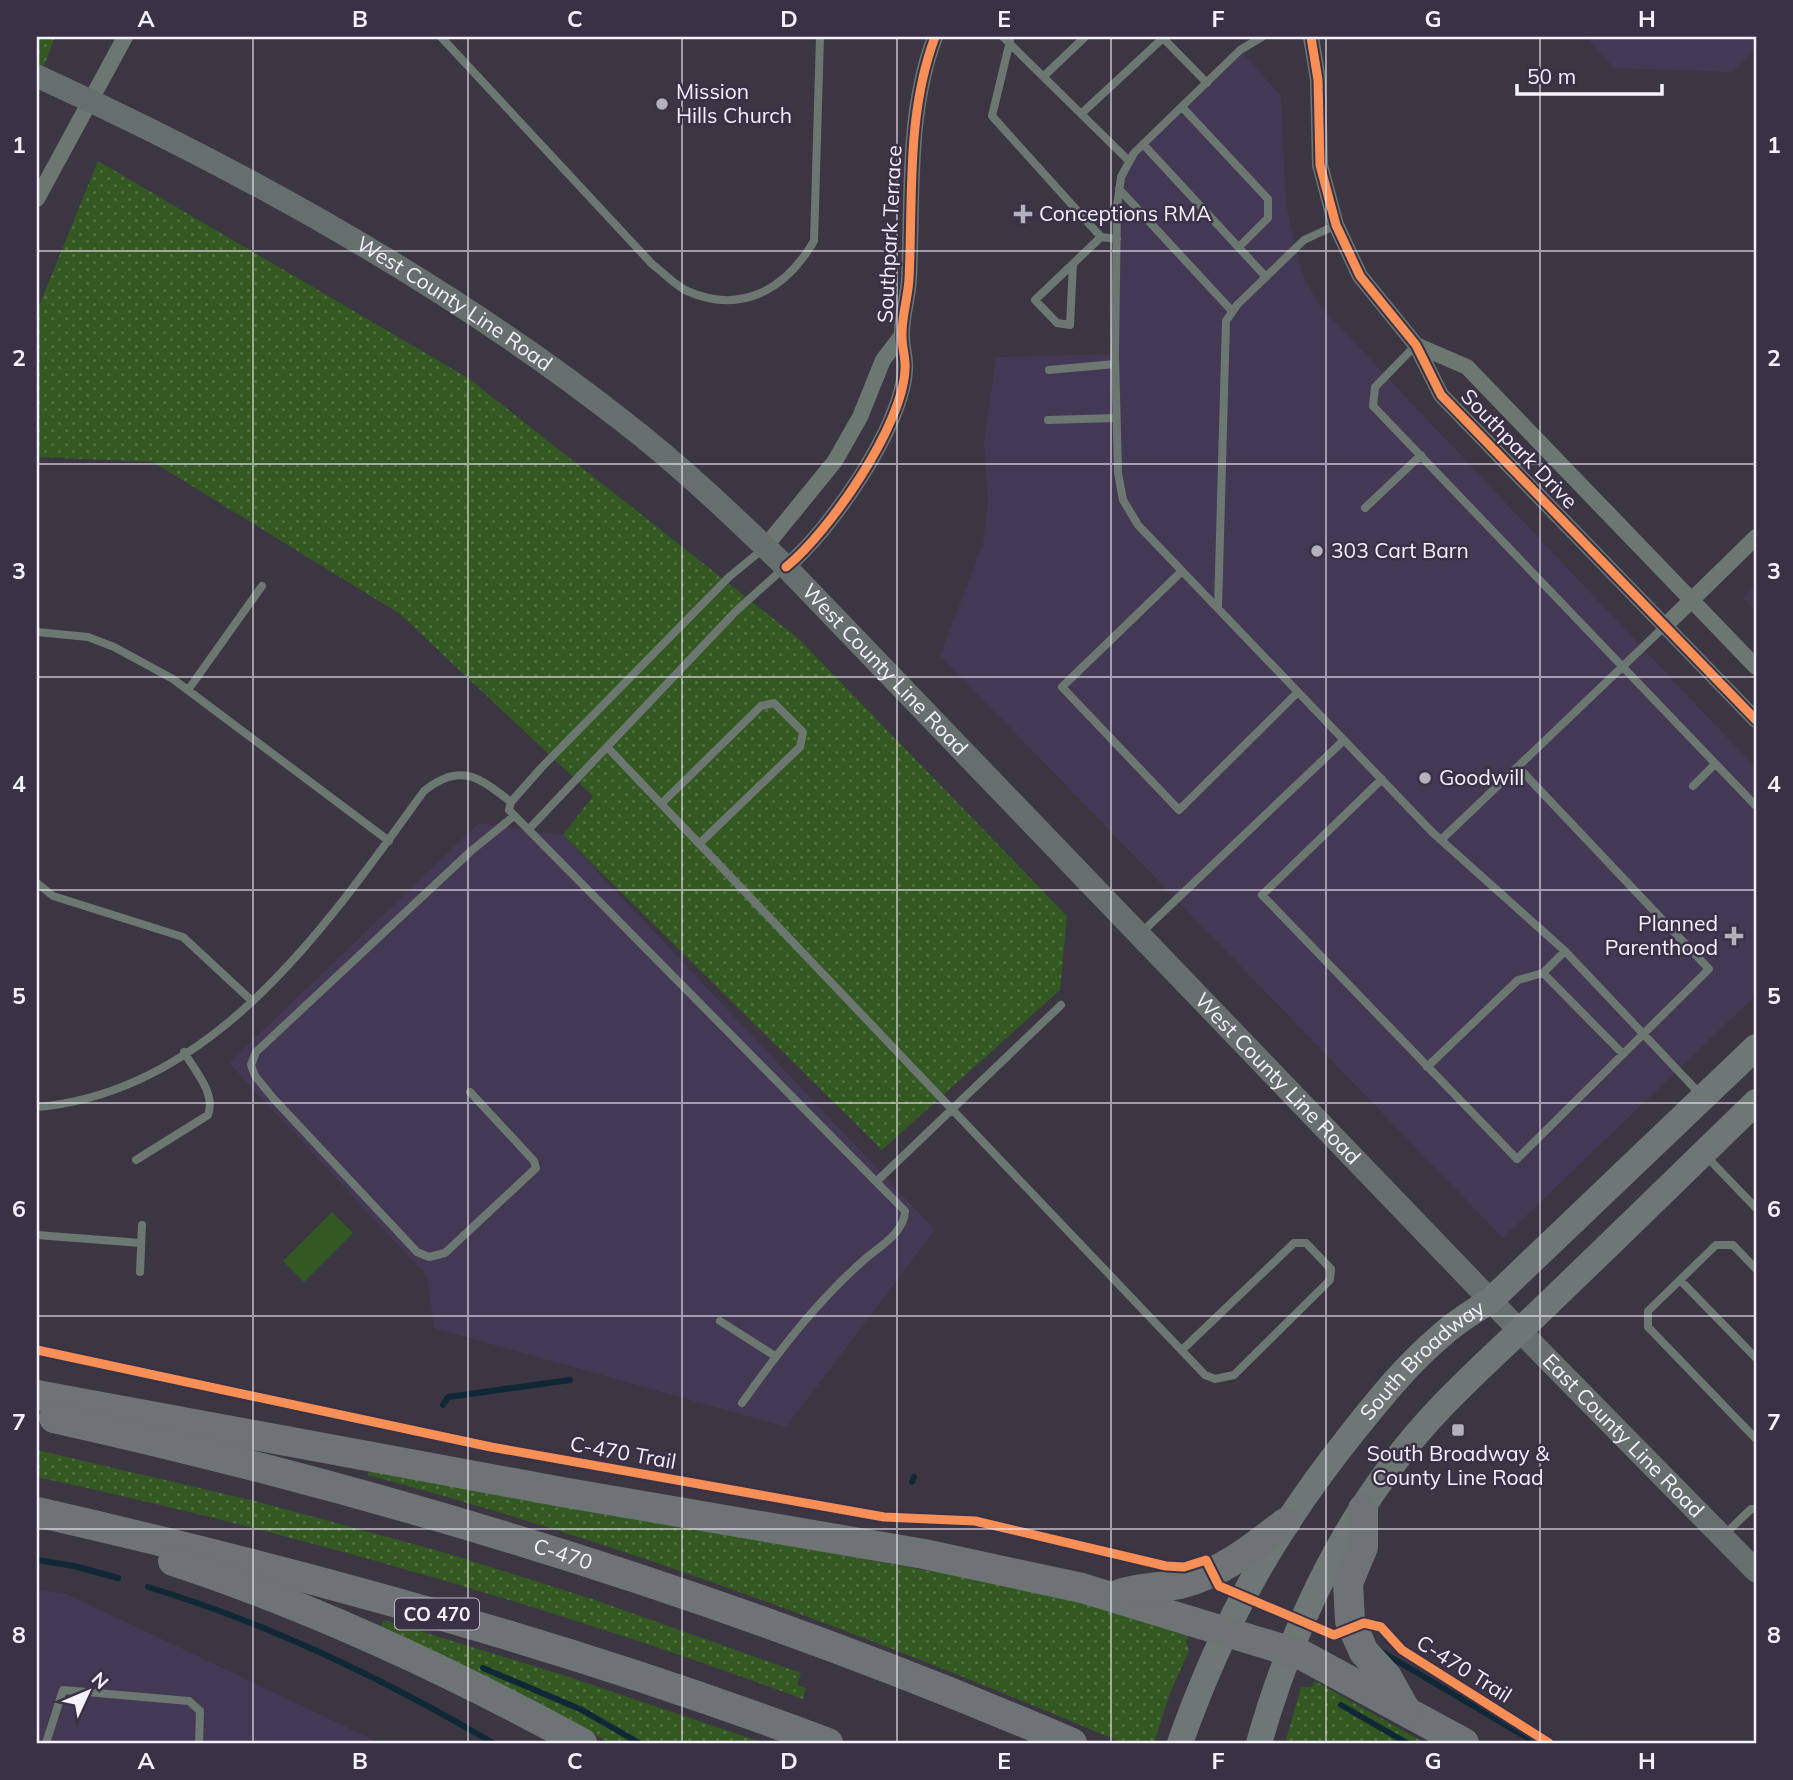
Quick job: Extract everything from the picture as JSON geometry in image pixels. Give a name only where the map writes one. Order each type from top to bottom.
[{"type":"highway","points":[[37,1395],[562,1492],[924,1554],[1113,1596],[1290,1650],[1464,1743]]},
{"type":"highway","name":"C-470","points":[[37,1414],[290,1474],[563,1553],[812,1640],[1072,1743]]},
{"type":"highway","points":[[1363,1509],[1363,1547],[1348,1583],[1349,1613],[1360,1645],[1374,1665],[1387,1676],[1406,1712]]},
{"type":"highway","points":[[37,1515],[52,1528],[154,1555],[313,1612],[440,1668],[582,1743]]},
{"type":"highway","name":"CO 470","points":[[37,1515],[248,1562],[419,1609],[621,1670],[828,1743]]},
{"type":"highway","points":[[1113,1596],[1203,1576],[1239,1557],[1285,1523]]},
{"type":"main road","name":"West County Line Road","points":[[37,76],[257,184],[513,340],[625,423],[786,567],[1491,1300]]},
{"type":"main road","name":"South Broadway","points":[[1180,1743],[1224,1630],[1285,1523],[1317,1477],[1409,1366],[1444,1333],[1491,1300],[1756,1047]]},
{"type":"main road","name":"South Broadway","points":[[1259,1743],[1290,1650],[1330,1564],[1388,1469],[1427,1421],[1464,1382],[1756,1102]]},
{"type":"main road","name":"East County Line Road","points":[[1491,1300],[1756,1571]]},
{"type":"street","points":[[37,199],[125,37]]},
{"type":"street","name":"Southpark Terrace","points":[[786,567],[820,532],[849,495],[881,440],[902,389],[905,370],[902,335],[909,281],[914,125],[924,71],[935,37]]},
{"type":"street","name":"Southpark Drive","points":[[1311,37],[1318,79],[1320,165],[1336,225],[1360,276],[1416,345],[1441,395],[1756,720]]},
{"type":"street","name":"Southpark Terrace","points":[[765,547],[835,461],[860,417],[883,360],[902,335]]},
{"type":"street","name":"Southpark Drive","points":[[1416,345],[1467,367],[1756,667]]},
{"type":"street","points":[[1666,625],[1756,537]]},
{"type":"lane","points":[[441,37],[652,264],[685,290],[717,299],[750,298],[780,285],[800,266],[814,241],[820,37]]},
{"type":"lane","points":[[1044,76],[1085,37]]},
{"type":"lane","points":[[1082,113],[1163,37],[1207,83]]},
{"type":"lane","points":[[1262,37],[1240,50],[1143,144],[1128,160],[1119,189],[1115,364],[1119,490],[1123,500],[1138,525],[1441,840],[1564,951],[1703,1097]]},
{"type":"lane","points":[[1006,39],[1128,160]]},
{"type":"lane","points":[[1006,39],[992,116],[1101,237],[1117,239]]},
{"type":"lane","points":[[1182,107],[1268,198],[1268,218],[1239,247]]},
{"type":"lane","points":[[1143,144],[1266,277]]},
{"type":"lane","points":[[1119,189],[1231,311]]},
{"type":"lane","points":[[1218,608],[1224,337],[1231,311],[1304,240],[1336,225]]},
{"type":"lane","points":[[1073,264],[1070,325],[1057,323],[1035,300],[1101,237]]},
{"type":"lane","points":[[1416,345],[1375,387],[1373,406],[1756,806]]},
{"type":"lane","points":[[1049,370],[1115,364]]},
{"type":"lane","points":[[1048,420],[1116,418]]},
{"type":"lane","points":[[1365,508],[1421,455]]},
{"type":"lane","points":[[742,1403],[775,1356],[836,1284],[901,1227],[905,1211],[509,810],[511,802],[729,577],[765,547]]},
{"type":"lane","points":[[529,828],[736,611],[786,567]]},
{"type":"lane","points":[[1182,571],[1062,687],[1179,810],[1298,692]]},
{"type":"lane","points":[[188,690],[262,586]]},
{"type":"lane","points":[[1441,840],[1666,625]]},
{"type":"lane","points":[[37,632],[88,637],[114,647],[188,690],[388,841]]},
{"type":"lane","points":[[661,804],[761,706],[774,703],[803,732],[800,747],[699,844]]},
{"type":"lane","points":[[1140,934],[1344,740]]},
{"type":"lane","points":[[607,747],[1205,1375],[1215,1380],[1234,1375],[1330,1280],[1331,1269],[1306,1243],[1294,1243],[1182,1350]]},
{"type":"lane","points":[[1693,786],[1716,764]]},
{"type":"lane","points":[[1382,779],[1262,895],[1517,1159],[1710,969],[1518,767]]},
{"type":"lane","points":[[37,1107],[74,1104],[135,1083],[232,1023],[328,923],[425,791],[439,779],[453,773],[486,783],[511,802]]},
{"type":"lane","points":[[470,1093],[534,1161],[536,1168],[445,1253],[429,1257],[417,1252],[278,1103],[256,1076],[251,1065],[256,1052],[471,851],[514,816]]},
{"type":"lane","points":[[37,883],[53,896],[183,937],[253,1001]]},
{"type":"lane","points":[[1427,1067],[1518,980],[1543,973],[1564,951]]},
{"type":"lane","points":[[1543,973],[1623,1054]]},
{"type":"lane","points":[[877,1181],[1061,1005]]},
{"type":"lane","points":[[135,1160],[208,1115],[212,1105],[209,1095],[184,1052]]},
{"type":"lane","points":[[1703,1154],[1755,1205]]},
{"type":"lane","points":[[140,1272],[142,1226]]},
{"type":"lane","points":[[37,1235],[141,1242]]},
{"type":"lane","points":[[1756,1269],[1733,1245],[1716,1245],[1648,1311],[1648,1326],[1756,1439]]},
{"type":"lane","points":[[1680,1280],[1756,1358]]},
{"type":"lane","points":[[720,1321],[775,1356]]},
{"type":"lane","points":[[1722,1536],[1751,1509],[1756,1509]]},
{"type":"lane","points":[[46,1743],[62,1690],[189,1701],[200,1711],[199,1743]]},
{"type":"shaded area","points":[[1586,37],[1756,37],[1756,48],[1733,72],[1614,68]]},
{"type":"shaded area","points":[[1240,50],[1281,96],[1286,206],[1303,275],[1319,305],[1756,768],[1756,995],[1503,1238],[940,655],[983,544],[988,502],[984,442],[996,357],[1115,354],[1117,207],[1124,167]]},
{"type":"shaded area","points":[[1756,584],[1756,612],[1743,598]]},
{"type":"shaded area","points":[[479,823],[563,835],[935,1230],[786,1427],[434,1328],[427,1276],[229,1063]]},
{"type":"shaded area","points":[[37,1590],[67,1594],[380,1743],[37,1743]]},
{"type":"green space","points":[[37,37],[55,37],[37,84]]},
{"type":"green space","points":[[98,161],[468,378],[798,638],[1067,916],[1060,990],[882,1150],[563,835],[593,796],[400,614],[153,462],[37,457],[39,306]]},
{"type":"green space","points":[[332,1212],[353,1233],[304,1282],[283,1261]]},
{"type":"green space","points":[[37,1450],[259,1502],[446,1553],[595,1600],[801,1673],[797,1685],[806,1688],[803,1699],[614,1633],[424,1574],[231,1522],[37,1477]]},
{"type":"green space","points":[[370,1469],[979,1580],[1086,1603],[1189,1635],[1186,1641],[1189,1651],[1170,1693],[1154,1743],[1123,1743],[938,1667],[750,1596],[561,1531],[368,1475]]},
{"type":"green space","points":[[384,1620],[563,1675],[764,1743],[610,1743],[513,1690],[381,1626]]},
{"type":"green space","points":[[1315,1681],[1425,1743],[1285,1743],[1301,1687],[1312,1687]]},
{"type":"waterway","points":[[443,1405],[448,1397],[570,1380]]},
{"type":"waterway","points":[[912,1482],[914,1477]]},
{"type":"waterway","points":[[37,1560],[74,1566],[118,1578]]},
{"type":"waterway","points":[[148,1587],[238,1618],[325,1654],[410,1696],[493,1743]]},
{"type":"waterway","points":[[1382,1652],[1536,1743]]},
{"type":"waterway","points":[[483,1668],[582,1710],[639,1743]]},
{"type":"waterway","points":[[1341,1705],[1407,1743]]},
{"type":"cycle path","points":[[786,567],[822,529],[861,476],[892,419],[901,392],[905,369],[902,330],[909,279],[915,126],[919,96],[935,37]]},
{"type":"cycle path","points":[[1311,37],[1318,80],[1320,165],[1336,225],[1360,276],[1416,345],[1441,395],[1756,720]]},
{"type":"cycle path","name":"C-470 Trail","points":[[37,1350],[491,1447],[884,1517],[975,1521],[1166,1566],[1184,1567],[1206,1560],[1219,1586],[1334,1635],[1364,1623],[1381,1627],[1402,1650],[1549,1743]]},
{"type":"place","name":"Mission Hills Church","points":[[662,104]]},
{"type":"place","name":"Conceptions RMA","points":[[1023,214]]},
{"type":"place","name":"303 Cart Barn","points":[[1317,551]]},
{"type":"place","name":"Goodwill","points":[[1425,778]]},
{"type":"place","name":"Planned Parenthood","points":[[1734,936]]},
{"type":"place","name":"South Broadway & County Line Road","points":[[1458,1430]]}]
